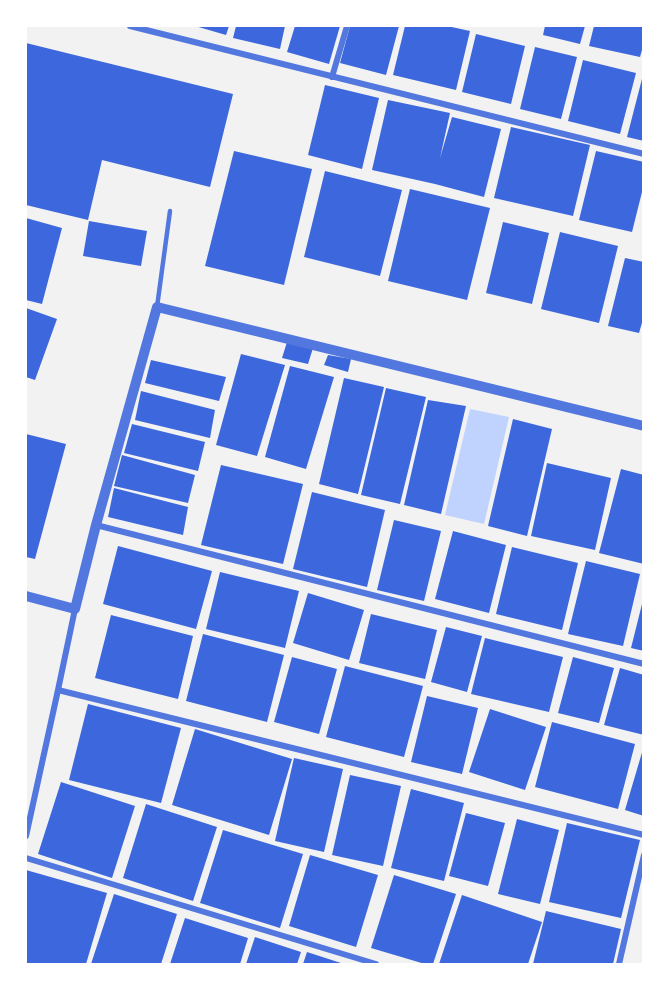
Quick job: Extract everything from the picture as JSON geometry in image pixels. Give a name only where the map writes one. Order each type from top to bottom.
[{"type":"street","points":[[130,26],[644,154]]},
{"type":"street","points":[[332,77],[346,26]]},
{"type":"street","points":[[26,836],[75,609],[157,306],[644,426]]},
{"type":"street","points":[[96,525],[644,664]]},
{"type":"street","points":[[26,596],[75,609]]},
{"type":"street","points":[[58,690],[644,835]]},
{"type":"street","points":[[619,964],[644,855]]},
{"type":"street","points":[[26,858],[376,964]]},
{"type":"lane","points":[[157,306],[170,211]]},
{"type":"water","points":[[470,409],[509,417],[484,524],[445,515]]},
{"type":"building","points":[[195,26],[229,26],[226,35]]},
{"type":"building","points":[[236,26],[285,26],[280,49],[233,38]]},
{"type":"building","points":[[295,26],[340,26],[329,64],[287,52]]},
{"type":"building","points":[[350,26],[399,26],[386,75],[340,63]]},
{"type":"building","points":[[405,26],[447,26],[470,31],[456,90],[393,75]]},
{"type":"building","points":[[545,26],[585,26],[580,44],[543,35]]},
{"type":"building","points":[[594,26],[644,26],[644,43],[640,57],[589,46]]},
{"type":"building","points":[[476,34],[525,46],[511,104],[462,92]]},
{"type":"building","points":[[26,43],[233,94],[210,187],[102,160],[88,220],[26,205]]},
{"type":"building","points":[[535,47],[577,57],[561,119],[520,109]]},
{"type":"building","points":[[583,60],[636,73],[620,134],[568,121]]},
{"type":"building","points":[[644,75],[644,141],[627,137]]},
{"type":"building","points":[[325,85],[379,98],[362,169],[308,155]]},
{"type":"building","points":[[388,100],[450,113],[440,158],[452,117],[501,129],[484,197],[372,170]]},
{"type":"building","points":[[511,127],[590,145],[573,216],[494,198]]},
{"type":"building","points":[[234,151],[312,169],[284,285],[205,266]]},
{"type":"building","points":[[596,151],[644,162],[644,184],[632,232],[579,220]]},
{"type":"building","points":[[325,171],[402,190],[380,276],[304,257]]},
{"type":"building","points":[[410,189],[490,208],[467,300],[388,281]]},
{"type":"building","points":[[26,218],[62,228],[42,304],[26,300]]},
{"type":"building","points":[[89,221],[147,231],[141,266],[83,256]]},
{"type":"building","points":[[503,222],[549,233],[532,304],[486,293]]},
{"type":"building","points":[[560,232],[618,246],[599,323],[541,309]]},
{"type":"building","points":[[625,258],[644,262],[644,316],[639,333],[608,326]]},
{"type":"building","points":[[26,308],[57,319],[35,380],[26,377]]},
{"type":"building","points":[[287,342],[313,348],[308,364],[282,358]]},
{"type":"building","points":[[241,354],[285,365],[257,456],[216,445]]},
{"type":"building","points":[[328,355],[351,359],[348,372],[324,365]]},
{"type":"building","points":[[151,360],[226,377],[219,401],[145,383]]},
{"type":"building","points":[[290,366],[334,377],[306,469],[265,457]]},
{"type":"building","points":[[344,378],[384,387],[358,494],[319,484]]},
{"type":"building","points":[[386,388],[426,397],[400,504],[361,495]]},
{"type":"building","points":[[141,391],[215,410],[210,438],[135,420]]},
{"type":"building","points":[[428,400],[466,406],[441,514],[404,505]]},
{"type":"building","points":[[513,419],[552,429],[527,536],[488,526]]},
{"type":"building","points":[[132,424],[205,442],[198,471],[124,453]]},
{"type":"building","points":[[26,434],[66,444],[35,559],[26,557]]},
{"type":"building","points":[[122,455],[195,475],[188,503],[114,486]]},
{"type":"building","points":[[547,463],[611,478],[595,550],[531,536]]},
{"type":"building","points":[[221,465],[303,484],[283,564],[201,545]]},
{"type":"building","points":[[621,469],[644,475],[644,564],[599,553]]},
{"type":"building","points":[[114,488],[188,507],[183,535],[108,517]]},
{"type":"building","points":[[312,492],[385,510],[367,587],[293,569]]},
{"type":"building","points":[[394,520],[441,531],[424,601],[377,590]]},
{"type":"building","points":[[453,531],[506,545],[489,613],[435,599]]},
{"type":"building","points":[[118,546],[212,571],[196,629],[103,604]]},
{"type":"building","points":[[512,547],[578,563],[562,630],[496,614]]},
{"type":"building","points":[[586,561],[640,574],[623,646],[568,634]]},
{"type":"building","points":[[220,572],[299,591],[285,648],[206,629]]},
{"type":"building","points":[[308,593],[364,610],[349,660],[293,643]]},
{"type":"building","points":[[644,600],[644,651],[631,648]]},
{"type":"building","points":[[371,614],[437,630],[425,679],[359,663]]},
{"type":"building","points":[[111,615],[193,636],[178,699],[95,678]]},
{"type":"building","points":[[446,627],[482,636],[467,692],[431,682]]},
{"type":"building","points":[[203,634],[284,655],[267,722],[186,701]]},
{"type":"building","points":[[485,638],[563,657],[549,712],[471,694]]},
{"type":"building","points":[[292,657],[337,669],[319,734],[274,722]]},
{"type":"building","points":[[573,657],[614,668],[599,723],[558,713]]},
{"type":"building","points":[[345,666],[423,686],[404,757],[326,737]]},
{"type":"building","points":[[620,668],[644,675],[644,735],[604,725]]},
{"type":"building","points":[[427,696],[478,708],[462,774],[411,762]]},
{"type":"building","points":[[88,704],[181,728],[161,803],[69,780]]},
{"type":"building","points":[[490,709],[546,727],[525,790],[469,772]]},
{"type":"building","points":[[552,722],[635,744],[618,809],[535,787]]},
{"type":"building","points":[[195,729],[292,759],[269,835],[172,805]]},
{"type":"building","points":[[644,749],[644,816],[625,810]]},
{"type":"building","points":[[294,758],[343,769],[324,852],[275,841]]},
{"type":"building","points":[[350,775],[401,786],[383,866],[332,855]]},
{"type":"building","points":[[61,782],[135,806],[112,878],[38,854]]},
{"type":"building","points":[[411,789],[464,803],[444,881],[391,868]]},
{"type":"building","points":[[146,804],[217,827],[193,901],[123,878]]},
{"type":"building","points":[[466,813],[505,823],[488,886],[449,876]]},
{"type":"building","points":[[517,819],[559,830],[540,904],[498,894]]},
{"type":"building","points":[[567,823],[640,840],[621,918],[549,902]]},
{"type":"building","points":[[223,830],[303,854],[280,928],[200,903]]},
{"type":"building","points":[[310,855],[378,875],[356,947],[289,926]]},
{"type":"building","points":[[26,870],[107,893],[86,964],[26,964]]},
{"type":"building","points":[[394,875],[456,894],[433,964],[425,964],[371,948]]},
{"type":"building","points":[[114,894],[177,914],[161,964],[91,964]]},
{"type":"building","points":[[462,895],[542,922],[528,964],[439,964]]},
{"type":"building","points":[[546,911],[621,929],[613,964],[533,964]]},
{"type":"building","points":[[185,918],[248,938],[240,964],[170,964]]},
{"type":"building","points":[[255,937],[301,952],[297,964],[246,964]]},
{"type":"building","points":[[307,952],[344,964],[303,964]]}]
